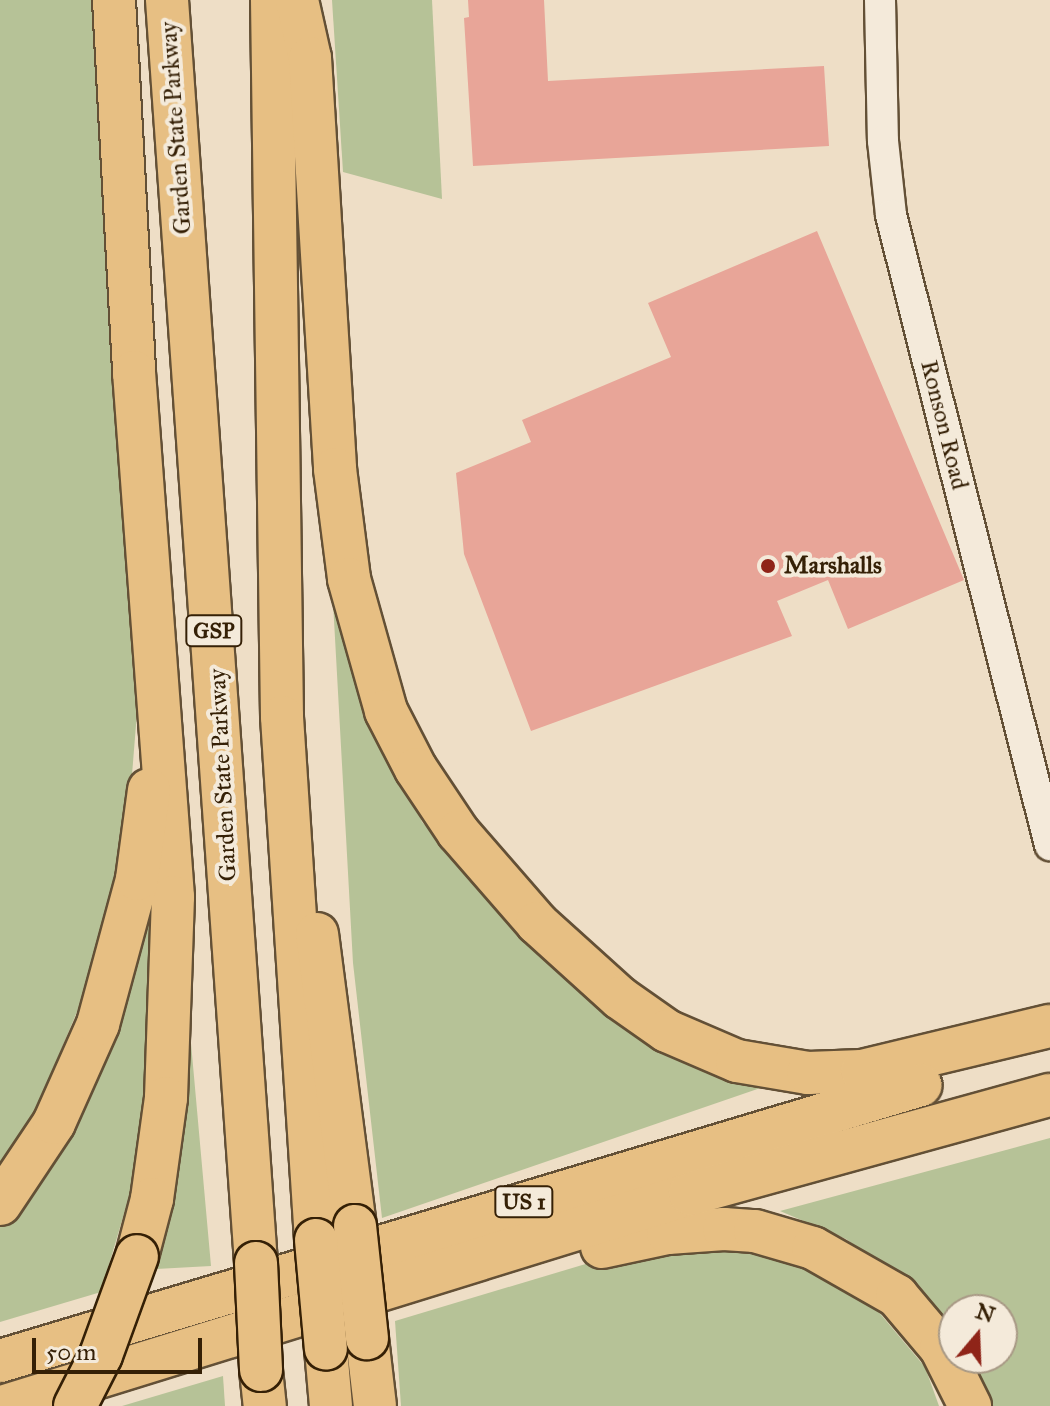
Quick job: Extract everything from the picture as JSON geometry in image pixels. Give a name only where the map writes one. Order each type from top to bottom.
[{"type":"highway","points":[[75,1406],[101,1355],[137,1256],[156,1172],[170,1042],[171,828],[158,717],[114,0]]},
{"type":"highway","name":"Garden State Parkway","points":[[167,0],[263,1388]]},
{"type":"highway","points":[[272,0],[282,717],[316,1240],[331,1406]]},
{"type":"highway","points":[[297,0],[310,58],[335,469],[349,579],[386,711],[416,769],[458,832],[528,914],[620,998],[667,1031],[737,1061],[808,1073],[862,1071],[1050,1026]]},
{"type":"highway","points":[[0,1204],[54,1123],[113,981],[137,879],[158,717]]},
{"type":"highway","points":[[282,717],[334,1036],[375,1406]]},
{"type":"highway","name":"US 1","points":[[0,1361],[796,1119],[1050,1050]]},
{"type":"highway","name":"US 1","points":[[5,1406],[690,1194],[1050,1095]]},
{"type":"highway","points":[[389,1285],[521,1269],[668,1233],[755,1231],[845,1262],[897,1296],[941,1348],[970,1406]]},
{"type":"street","name":"Ronson Road","points":[[880,0],[883,141],[891,215],[1050,845]]},
{"type":"green space","points":[[0,0],[95,0],[138,700],[125,862],[95,969],[13,1164],[0,1180]]},
{"type":"green space","points":[[332,0],[432,0],[442,199],[343,172]]},
{"type":"green space","points":[[333,602],[422,822],[592,996],[772,1084],[382,1218],[353,963]]},
{"type":"green space","points":[[149,897],[151,1019],[143,1149],[101,1292],[0,1322],[0,1216]]},
{"type":"green space","points":[[190,1032],[211,1266],[156,1269],[173,1167]]},
{"type":"green space","points":[[1050,1138],[1050,1406],[982,1406],[973,1374],[1018,1374],[1018,1294],[938,1294],[938,1313],[921,1293],[846,1239],[780,1211]]},
{"type":"green space","points":[[756,1245],[861,1291],[925,1367],[939,1406],[401,1406],[395,1321],[599,1260]]},
{"type":"green space","points":[[223,1376],[225,1406],[122,1406]]},
{"type":"building","points":[[468,0],[544,0],[548,81],[824,66],[829,146],[473,166],[464,18],[469,17]]},
{"type":"building","points":[[817,231],[964,580],[848,629],[828,580],[777,601],[792,636],[531,731],[464,554],[456,473],[531,442],[522,420],[671,357],[648,303]]},
{"type":"place","name":"Marshalls","points":[[768,566]]}]
